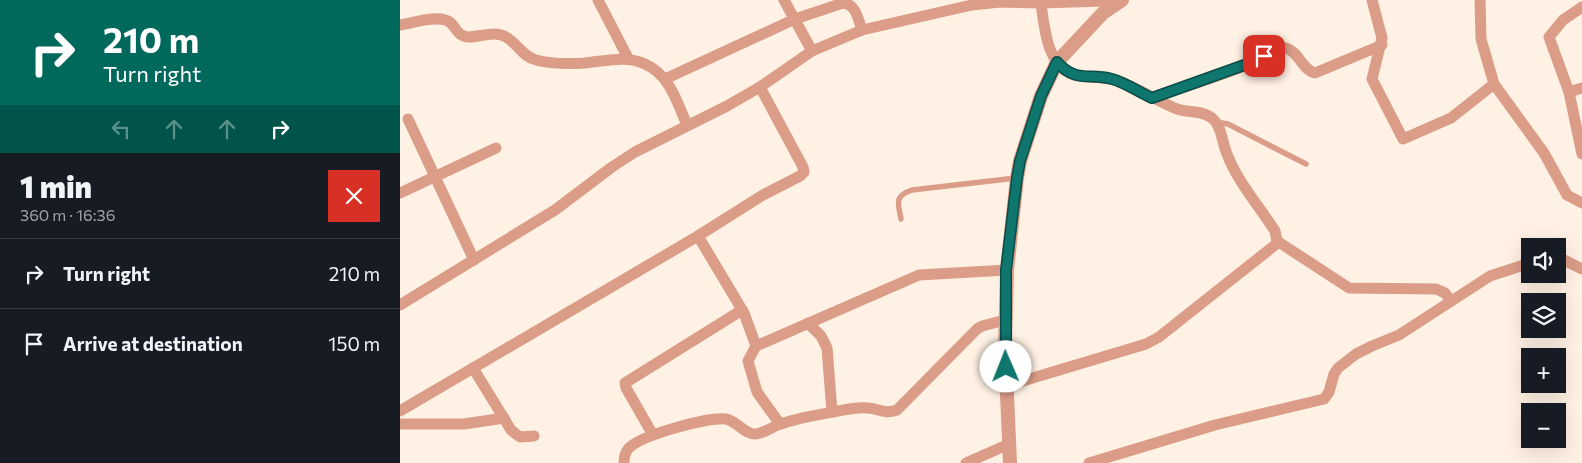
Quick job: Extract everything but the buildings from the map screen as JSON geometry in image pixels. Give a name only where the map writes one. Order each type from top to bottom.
[{"type":"street","points":[[598,0],[628,58]]},
{"type":"street","points":[[784,0],[812,51]]},
{"type":"street","points":[[1372,0],[1382,38],[1382,45],[1372,79],[1402,139],[1451,118],[1494,84]]},
{"type":"street","points":[[1480,0],[1481,40],[1494,84],[1544,152],[1567,195],[1582,203]]},
{"type":"street","points":[[400,304],[555,210],[620,162],[760,87],[812,51],[862,30],[971,2],[1120,1]]},
{"type":"street","points":[[1010,463],[1006,386],[1006,270],[1020,161],[1041,96],[1057,62],[1103,13],[1120,1]]},
{"type":"street","points":[[665,79],[795,19],[843,2],[849,3],[853,7],[862,30]]},
{"type":"street","points":[[1041,3],[1047,41],[1057,62],[1066,72],[1074,75],[1112,79],[1180,110],[1207,115],[1216,122],[1234,169],[1275,231],[1277,241],[1349,288],[1436,289],[1445,293],[1451,301]]},
{"type":"street","points":[[1582,7],[1563,20],[1549,37],[1568,92],[1582,154]]},
{"type":"street","points":[[400,25],[436,19],[446,20],[462,36],[498,34],[506,37],[534,60],[583,63],[628,58],[647,64],[671,86],[687,125]]},
{"type":"street","points":[[1152,98],[1250,63],[1279,49],[1291,50],[1308,70],[1316,73],[1382,45]]},
{"type":"street","points":[[400,411],[698,236],[763,195],[800,176],[804,172],[803,167],[760,87]]},
{"type":"street","points":[[1568,92],[1582,88]]},
{"type":"street","points":[[408,119],[474,260]]},
{"type":"street","points":[[400,193],[496,148]]},
{"type":"street","points":[[698,236],[742,310],[756,346]]},
{"type":"street","points":[[1006,386],[1146,344],[1159,338],[1277,241]]},
{"type":"street","points":[[1566,261],[1582,269]]},
{"type":"street","points":[[1089,463],[1215,425],[1324,399],[1330,392],[1334,374],[1351,358],[1372,346],[1399,335],[1490,276],[1521,266]]},
{"type":"street","points":[[780,424],[757,392],[748,361],[756,346],[919,275],[1006,270]]},
{"type":"street","points":[[653,435],[625,383],[742,310]]},
{"type":"street","points":[[624,463],[629,448],[653,435],[693,423],[723,419],[736,423],[752,434],[780,424],[832,412],[864,408],[884,413],[896,410],[976,329],[1005,320]]},
{"type":"street","points":[[808,323],[822,336],[827,348],[832,412]]},
{"type":"street","points":[[473,368],[516,435],[534,436]]},
{"type":"street","points":[[400,424],[464,424],[504,418]]},
{"type":"street","points":[[966,463],[1009,444]]},
{"type":"lane","points":[[1216,122],[1228,124],[1306,164]]},
{"type":"lane","points":[[900,219],[898,200],[899,196],[904,192],[1017,178]]},
{"type":"route","points":[[1006,367],[1006,270],[1017,178],[1020,161],[1041,96],[1057,62],[1066,72],[1074,75],[1112,79],[1152,98],[1250,63],[1264,56]]}]
